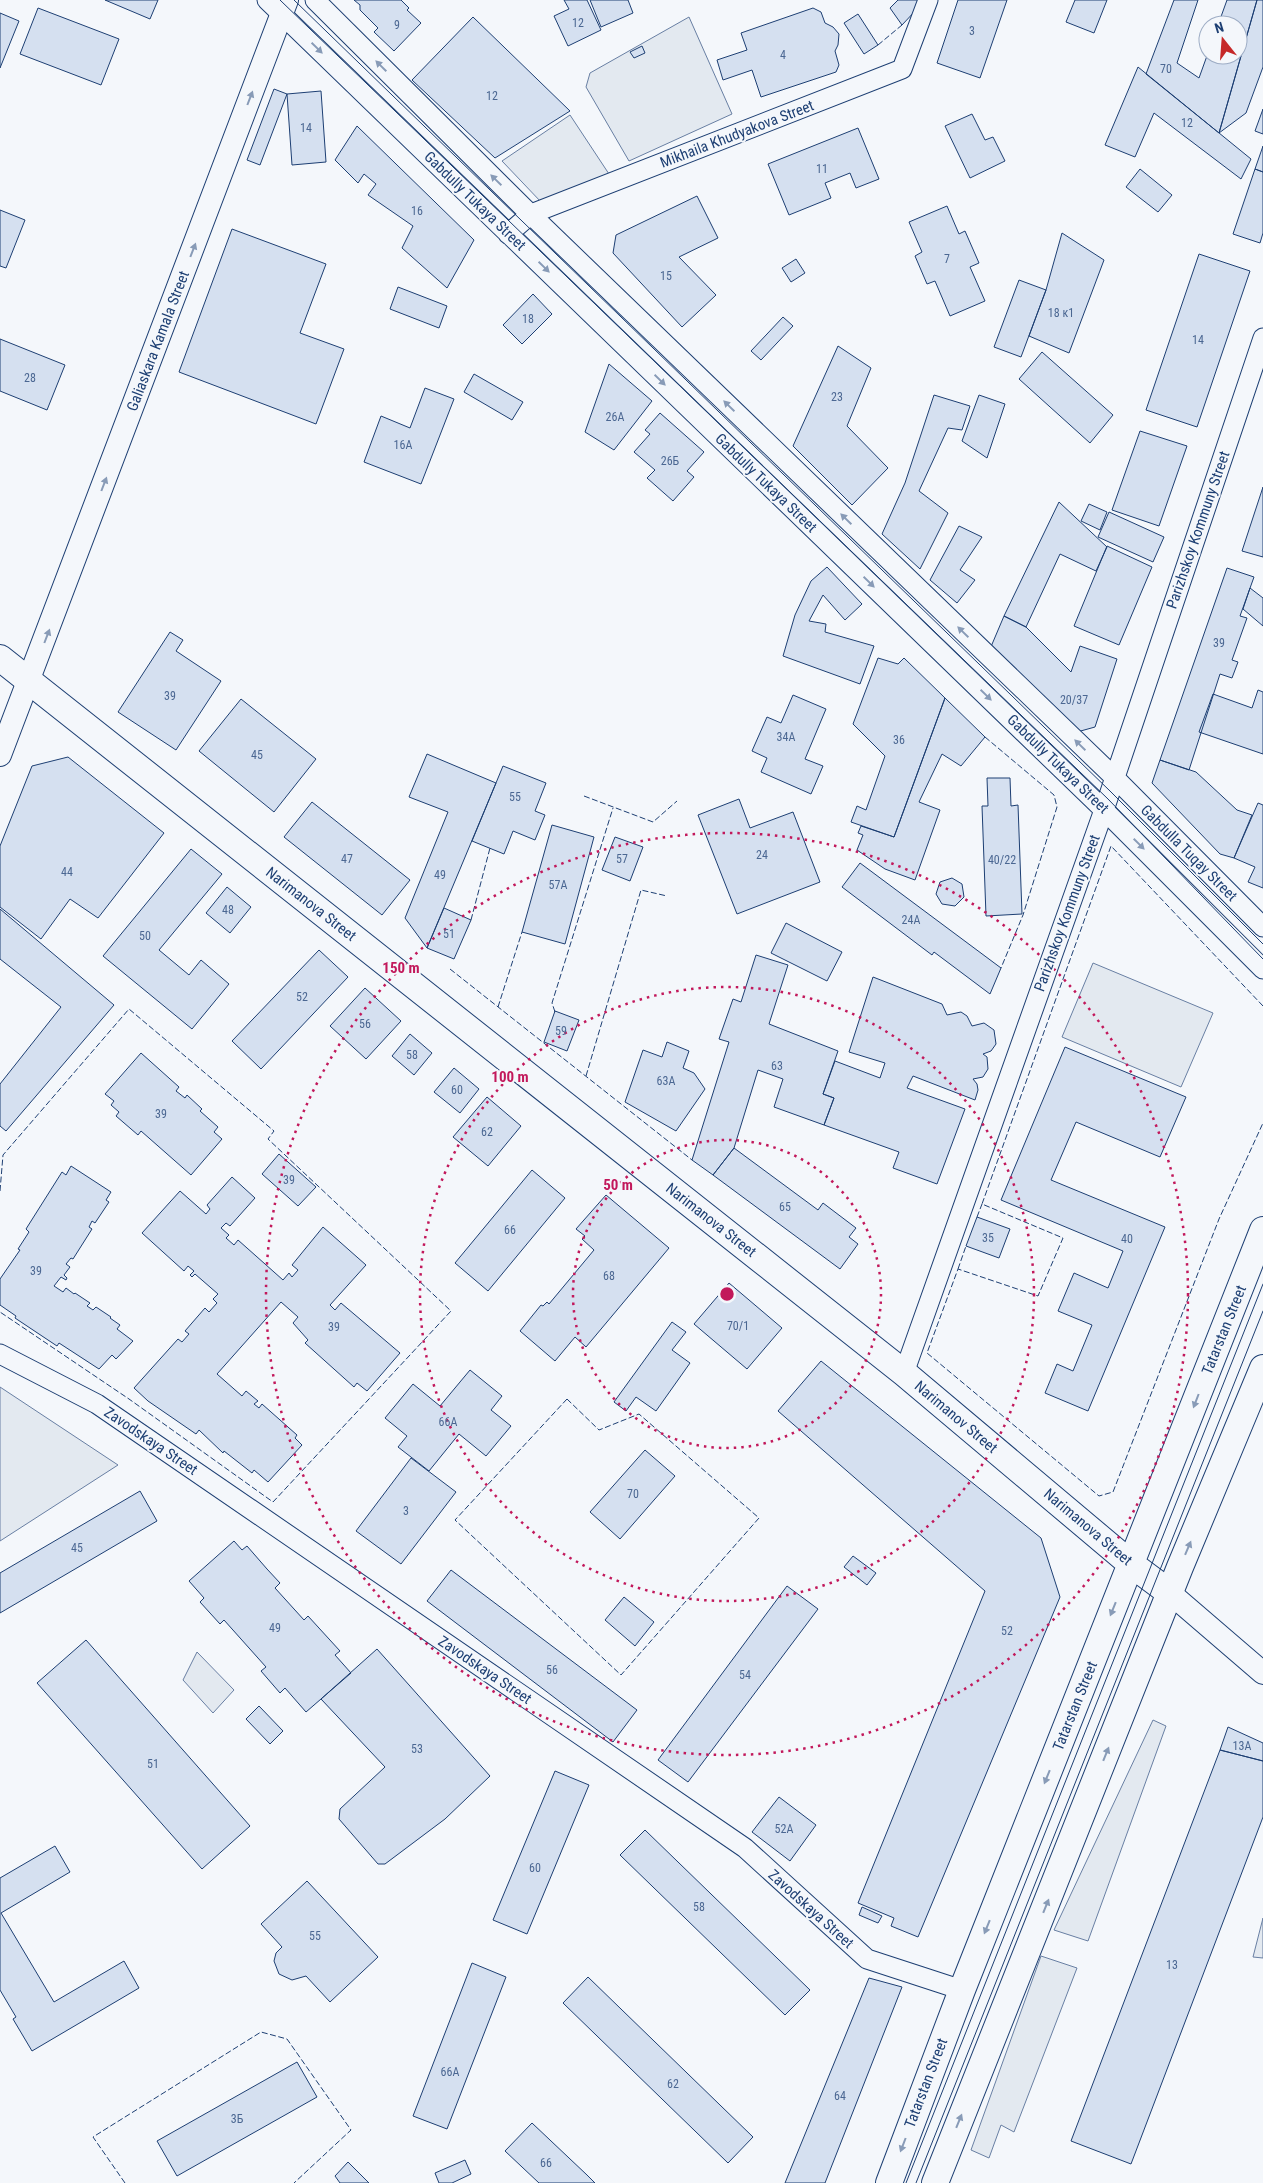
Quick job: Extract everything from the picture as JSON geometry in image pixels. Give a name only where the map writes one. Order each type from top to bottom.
[{"type":"main road","name":"Narimanova Street","points":[[0,658],[904,1373],[1131,1564],[1170,1593]]},
{"type":"main road","name":"Tatarstan Street","points":[[889,2183],[962,1990],[1263,1230]]},
{"type":"main road","points":[[935,2183],[1170,1593],[1263,1368]]},
{"type":"street","name":"Gabdully Tukaya Street","points":[[315,0],[531,214],[1115,778]]},
{"type":"street","name":"Mikhaila Khudyakova Street","points":[[508,234],[531,214],[902,69],[928,0]]},
{"type":"street","name":"Gabdully Tukaya Street","points":[[279,5],[508,234],[1104,810],[1263,969]]},
{"type":"street","name":"Galiaskara Kamala Street","points":[[0,755],[30,682],[279,5]]},
{"type":"street","name":"Parizhskoy Kommuny Street","points":[[904,1373],[1104,810],[1263,338]]},
{"type":"street","name":"Gabdulla Tuqay Street","points":[[1115,778],[1263,927]]},
{"type":"street","name":"Zavodskaya Street","points":[[0,1354],[97,1404],[737,1843],[867,1959],[962,1990]]},
{"type":"street","points":[[1170,1593],[1263,1673]]},
{"type":"shaded area","points":[[689,17],[732,114],[629,161],[586,87],[590,73]]},
{"type":"shaded area","points":[[570,115],[609,174],[542,203],[502,161]]},
{"type":"shaded area","points":[[1093,963],[1213,1013],[1181,1087],[1062,1037]]},
{"type":"shaded area","points":[[0,1387],[118,1465],[0,1541]]},
{"type":"shaded area","points":[[197,1652],[234,1690],[213,1713],[183,1680]]},
{"type":"shaded area","points":[[1153,1720],[1166,1726],[1088,1941],[1054,1930]]},
{"type":"shaded area","points":[[1263,1918],[1263,1958],[1253,1957]]},
{"type":"shaded area","points":[[1041,1956],[1077,1968],[1014,2132],[1001,2125],[989,2158],[971,2150]]},
{"type":"building","points":[[105,0],[158,0],[150,19]]},
{"type":"building","points":[[354,0],[401,0],[409,8],[407,10],[421,23],[394,51],[374,32],[378,28],[360,10],[360,5]]},
{"type":"building","points":[[564,0],[587,0],[601,30],[568,46],[554,16],[569,9]]},
{"type":"building","points":[[590,0],[628,0],[633,13],[601,27]]},
{"type":"building","points":[[898,0],[921,0],[917,9],[902,25],[890,8]]},
{"type":"building","points":[[958,0],[1007,0],[980,78],[937,63]]},
{"type":"building","points":[[1075,0],[1107,0],[1094,33],[1066,22]]},
{"type":"building","points":[[1174,0],[1198,0],[1177,63],[1199,78],[1204,65],[1238,65],[1219,133],[1146,74]]},
{"type":"building","points":[[1227,0],[1257,0],[1248,32],[1248,15],[1222,15]]},
{"type":"building","points":[[1257,0],[1263,0],[1263,67],[1246,113],[1219,133],[1238,65],[1248,65],[1248,32]]},
{"type":"building","points":[[38,8],[119,39],[101,85],[20,54]]},
{"type":"building","points":[[813,8],[821,12],[825,23],[833,27],[839,34],[838,45],[835,51],[839,65],[836,72],[761,97],[752,70],[723,80],[717,60],[747,50],[741,33]]},
{"type":"building","points":[[0,13],[19,21],[0,68]]},
{"type":"building","points":[[858,14],[878,45],[864,54],[844,23]]},
{"type":"building","points":[[473,17],[570,111],[495,158],[412,80]]},
{"type":"building","points":[[642,46],[645,53],[634,58],[630,52]]},
{"type":"building","points":[[1138,67],[1251,159],[1241,179],[1154,113],[1135,157],[1105,145]]},
{"type":"building","points":[[274,89],[287,94],[260,165],[247,160]]},
{"type":"building","points":[[321,91],[326,162],[292,165],[287,94]]},
{"type":"building","points":[[1263,109],[1263,134],[1255,131]]},
{"type":"building","points":[[972,114],[985,140],[993,137],[1005,161],[970,178],[945,126]]},
{"type":"building","points":[[357,126],[474,240],[447,288],[402,248],[413,226],[368,195],[376,184],[364,174],[358,183],[335,160]]},
{"type":"building","points":[[858,128],[879,179],[856,188],[850,173],[825,183],[831,198],[789,215],[768,164]]},
{"type":"building","points":[[1263,146],[1263,172],[1255,169]]},
{"type":"building","points":[[1140,169],[1172,195],[1158,212],[1126,187]]},
{"type":"building","points":[[1255,169],[1263,172],[1263,233],[1260,243],[1233,234]]},
{"type":"building","points":[[697,196],[718,238],[679,257],[716,295],[682,327],[613,253],[616,235]]},
{"type":"building","points":[[947,206],[959,234],[965,231],[979,263],[970,267],[985,301],[950,316],[935,281],[927,284],[915,256],[922,252],[909,222]]},
{"type":"building","points":[[0,210],[25,220],[6,268],[0,266]]},
{"type":"building","points":[[232,229],[326,264],[300,333],[344,349],[316,424],[179,372]]},
{"type":"building","points":[[1062,233],[1104,260],[1069,353],[1029,336],[1046,290]]},
{"type":"building","points":[[1199,254],[1250,271],[1197,427],[1146,410]]},
{"type":"building","points":[[796,259],[805,273],[791,282],[782,268]]},
{"type":"building","points":[[1019,280],[1046,290],[1021,357],[994,347]]},
{"type":"building","points":[[398,287],[447,306],[439,328],[390,309]]},
{"type":"building","points":[[533,294],[552,314],[522,344],[503,325]]},
{"type":"building","points":[[783,317],[793,326],[761,360],[751,351]]},
{"type":"building","points":[[0,339],[65,365],[47,410],[0,391]]},
{"type":"building","points":[[838,346],[871,368],[847,426],[888,468],[852,505],[793,446]]},
{"type":"building","points":[[1042,352],[1113,415],[1090,443],[1019,379]]},
{"type":"building","points":[[609,364],[652,401],[614,450],[585,432]]},
{"type":"building","points":[[474,374],[523,402],[512,420],[464,392]]},
{"type":"building","points":[[425,388],[454,399],[421,484],[364,462],[381,416],[410,428]]},
{"type":"building","points":[[934,395],[970,406],[962,430],[948,428],[919,491],[948,513],[920,569],[882,534],[905,483]]},
{"type":"building","points":[[979,395],[1005,404],[987,458],[962,441]]},
{"type":"building","points":[[660,413],[704,452],[687,471],[694,477],[673,501],[647,478],[655,470],[634,452],[650,434],[645,430]]},
{"type":"building","points":[[1140,431],[1187,446],[1159,526],[1112,510]]},
{"type":"building","points":[[1263,487],[1263,557],[1242,551]]},
{"type":"building","points":[[1059,502],[1107,547],[1096,571],[1060,554],[1026,627],[1004,616]]},
{"type":"building","points":[[1089,504],[1107,512],[1100,530],[1081,521]]},
{"type":"building","points":[[1109,512],[1164,537],[1153,562],[1098,537]]},
{"type":"building","points":[[959,526],[982,537],[960,570],[975,580],[957,603],[930,580]]},
{"type":"building","points":[[1107,546],[1152,567],[1119,645],[1074,626]]},
{"type":"building","points":[[827,567],[862,604],[845,620],[823,595],[809,621],[826,624],[825,632],[874,646],[860,684],[783,656],[795,615],[811,581]]},
{"type":"building","points":[[1227,568],[1254,577],[1240,616],[1247,618],[1232,660],[1238,662],[1232,678],[1220,674],[1189,770],[1160,760]]},
{"type":"building","points":[[1250,588],[1263,598],[1263,626],[1243,609]]},
{"type":"building","points":[[1004,616],[1026,627],[1071,672],[1080,646],[1117,659],[1095,727],[1077,732],[990,649]]},
{"type":"building","points":[[170,632],[183,640],[176,651],[221,681],[176,750],[118,712]]},
{"type":"building","points":[[878,658],[898,664],[904,658],[945,698],[894,837],[851,822],[857,806],[866,810],[885,756],[853,724]]},
{"type":"building","points":[[1258,690],[1263,692],[1263,754],[1199,732],[1213,694],[1252,708]]},
{"type":"building","points":[[793,695],[826,709],[805,759],[823,766],[811,794],[761,772],[767,758],[752,751],[767,717],[781,723]]},
{"type":"building","points":[[945,698],[985,737],[961,766],[942,754],[919,802],[940,810],[915,880],[885,869],[857,850],[863,835],[858,833],[861,826],[894,837]]},
{"type":"building","points":[[241,699],[316,759],[274,812],[199,751]]},
{"type":"building","points":[[427,754],[496,783],[427,948],[405,918],[448,812],[409,797]]},
{"type":"building","points":[[68,757],[164,833],[98,918],[70,899],[41,939],[0,907],[0,846],[32,766]]},
{"type":"building","points":[[1160,760],[1196,772],[1237,810],[1252,815],[1234,858],[1220,854],[1152,783]]},
{"type":"building","points":[[503,766],[546,783],[535,811],[545,815],[535,840],[513,831],[504,854],[472,841]]},
{"type":"building","points":[[987,778],[1010,778],[1011,806],[1018,805],[1022,914],[986,916],[982,806],[988,806]]},
{"type":"building","points":[[739,799],[750,828],[793,812],[820,882],[737,914],[698,815]]},
{"type":"building","points":[[312,802],[410,880],[382,915],[284,837]]},
{"type":"building","points":[[1258,803],[1263,805],[1263,888],[1248,882],[1255,867],[1234,858]]},
{"type":"building","points":[[552,825],[594,837],[565,944],[522,932]]},
{"type":"building","points":[[615,837],[643,847],[630,881],[602,870]]},
{"type":"building","points":[[191,849],[222,874],[159,950],[189,975],[201,960],[229,984],[192,1029],[103,956]]},
{"type":"building","points":[[860,863],[1001,968],[990,994],[934,952],[932,955],[842,887]]},
{"type":"building","points":[[952,878],[962,884],[964,897],[955,906],[942,904],[936,894],[940,882]]},
{"type":"building","points":[[227,887],[251,907],[230,933],[206,913]]},
{"type":"building","points":[[444,908],[471,920],[454,959],[427,948]]},
{"type":"building","points":[[0,909],[114,1005],[6,1131],[0,1126],[0,1084],[61,1007],[0,959]]},
{"type":"building","points":[[786,923],[842,952],[827,981],[771,953]]},
{"type":"building","points":[[319,950],[348,977],[261,1069],[232,1041]]},
{"type":"building","points":[[756,955],[788,965],[769,1024],[838,1051],[823,1094],[834,1098],[824,1125],[774,1107],[783,1079],[758,1070],[734,1148],[713,1175],[692,1160],[729,1042],[719,1039],[733,999],[741,1002]]},
{"type":"building","points":[[873,977],[942,1004],[947,1015],[961,1012],[967,1016],[972,1026],[984,1023],[994,1030],[996,1044],[991,1051],[983,1054],[987,1057],[988,1069],[983,1077],[973,1079],[977,1084],[978,1090],[975,1100],[913,1076],[907,1088],[965,1109],[937,1184],[893,1168],[899,1152],[824,1125],[834,1098],[823,1094],[835,1061],[880,1078],[885,1063],[849,1052]]},
{"type":"building","points":[[365,988],[401,1021],[366,1059],[330,1026]]},
{"type":"building","points":[[555,1011],[579,1020],[567,1051],[544,1042]]},
{"type":"building","points":[[410,1034],[432,1053],[414,1075],[392,1056]]},
{"type":"building","points":[[667,1042],[689,1051],[683,1068],[694,1073],[705,1089],[676,1131],[625,1102],[643,1050],[662,1057]]},
{"type":"building","points":[[1065,1047],[1186,1097],[1160,1157],[1076,1122],[1051,1180],[1165,1227],[1088,1411],[1045,1393],[1057,1364],[1073,1371],[1092,1325],[1058,1311],[1074,1273],[1108,1288],[1123,1251],[1001,1200]]},
{"type":"building","points":[[141,1053],[179,1087],[176,1091],[185,1098],[187,1095],[202,1109],[200,1111],[218,1127],[214,1132],[222,1139],[191,1175],[141,1131],[138,1135],[116,1116],[119,1112],[111,1105],[114,1101],[105,1094]]},
{"type":"building","points":[[454,1068],[479,1089],[460,1113],[434,1092]]},
{"type":"building","points":[[487,1097],[521,1126],[488,1166],[453,1137]]},
{"type":"building","points":[[734,1148],[818,1210],[823,1203],[856,1228],[849,1237],[858,1244],[840,1269],[713,1175]]},
{"type":"building","points":[[279,1154],[316,1187],[298,1206],[262,1174]]},
{"type":"building","points":[[71,1166],[111,1192],[106,1200],[109,1202],[95,1223],[92,1221],[89,1227],[92,1229],[73,1259],[71,1258],[66,1264],[70,1267],[64,1275],[67,1278],[66,1280],[61,1277],[54,1286],[63,1292],[66,1288],[90,1303],[87,1306],[93,1310],[96,1307],[111,1317],[120,1325],[117,1329],[133,1341],[116,1359],[112,1355],[99,1369],[59,1343],[57,1346],[15,1318],[16,1316],[0,1305],[0,1279],[20,1250],[18,1249],[29,1232],[26,1229],[62,1172],[66,1175]]},
{"type":"building","points":[[532,1170],[565,1198],[488,1291],[455,1263]]},
{"type":"building","points":[[232,1177],[255,1198],[230,1226],[226,1223],[221,1228],[229,1235],[226,1238],[234,1245],[238,1240],[283,1280],[289,1273],[292,1277],[298,1270],[292,1265],[323,1227],[366,1265],[330,1305],[335,1310],[341,1303],[400,1353],[367,1391],[357,1383],[354,1387],[305,1343],[308,1340],[293,1323],[298,1317],[281,1302],[217,1374],[242,1396],[246,1391],[258,1401],[254,1404],[259,1408],[262,1404],[297,1435],[295,1438],[302,1445],[268,1482],[254,1470],[252,1473],[224,1451],[223,1453],[199,1430],[196,1434],[148,1401],[134,1388],[178,1339],[182,1342],[189,1334],[185,1331],[205,1308],[209,1312],[217,1303],[213,1299],[218,1294],[195,1274],[192,1277],[190,1275],[194,1271],[188,1266],[184,1271],[142,1233],[180,1191],[206,1214],[210,1209],[207,1205]]},
{"type":"building","points":[[606,1195],[669,1248],[586,1347],[575,1337],[555,1361],[520,1331],[541,1305],[543,1306],[547,1302],[549,1304],[594,1250],[582,1239],[585,1236],[576,1229]]},
{"type":"building","points":[[977,1217],[1010,1229],[999,1258],[966,1246]]},
{"type":"building","points":[[729,1283],[782,1328],[747,1369],[694,1324]]},
{"type":"building","points":[[672,1322],[686,1332],[672,1350],[690,1363],[656,1411],[636,1397],[626,1411],[614,1402]]},
{"type":"building","points":[[821,1361],[1041,1538],[1060,1597],[918,1937],[891,1926],[894,1918],[858,1903],[985,1591],[778,1411]]},
{"type":"building","points":[[470,1370],[502,1396],[491,1410],[511,1426],[486,1456],[459,1434],[429,1471],[398,1447],[407,1436],[385,1418],[413,1384],[440,1406]]},
{"type":"building","points":[[645,1450],[675,1476],[620,1539],[590,1512]]},
{"type":"building","points":[[411,1458],[456,1492],[401,1564],[356,1531]]},
{"type":"building","points":[[140,1491],[157,1521],[0,1613],[0,1573]]},
{"type":"building","points":[[234,1541],[242,1550],[247,1546],[280,1583],[275,1588],[304,1620],[308,1616],[340,1651],[335,1655],[351,1673],[306,1712],[285,1688],[280,1693],[261,1671],[266,1667],[224,1620],[220,1624],[200,1602],[204,1598],[189,1581]]},
{"type":"building","points":[[853,1556],[876,1573],[867,1585],[844,1567]]},
{"type":"building","points":[[451,1570],[637,1710],[613,1742],[427,1601]]},
{"type":"building","points":[[787,1586],[818,1609],[688,1782],[658,1760]]},
{"type":"building","points":[[624,1597],[654,1622],[635,1646],[605,1620]]},
{"type":"building","points":[[86,1640],[250,1826],[202,1869],[37,1683]]},
{"type":"building","points":[[377,1649],[490,1776],[445,1819],[385,1864],[378,1864],[339,1819],[340,1809],[385,1767],[321,1699]]},
{"type":"building","points":[[259,1706],[283,1731],[270,1744],[246,1719]]},
{"type":"building","points":[[1228,1727],[1263,1743],[1263,1761],[1220,1750]]},
{"type":"building","points":[[1220,1750],[1263,1761],[1263,1817],[1131,2164],[1071,2141]]},
{"type":"building","points":[[555,1771],[589,1785],[527,1934],[493,1920]]},
{"type":"building","points":[[779,1797],[816,1825],[790,1861],[752,1832]]},
{"type":"building","points":[[645,1830],[810,1990],[785,2015],[620,1855]]},
{"type":"building","points":[[55,1846],[70,1872],[1,1913],[54,2002],[124,1961],[139,1988],[32,2051],[13,2019],[16,2017],[0,1990],[0,1878]]},
{"type":"building","points":[[307,1881],[378,1957],[330,2002],[306,1976],[292,1980],[279,1974],[274,1961],[276,1953],[282,1947],[261,1924]]},
{"type":"building","points":[[862,1907],[882,1916],[878,1923],[859,1915]]},
{"type":"building","points":[[472,1963],[506,1977],[447,2129],[413,2116]]},
{"type":"building","points":[[588,1977],[753,2137],[728,2163],[563,2003]]},
{"type":"building","points":[[869,1978],[902,1987],[825,2183],[785,2183]]},
{"type":"building","points":[[297,2062],[317,2097],[177,2176],[157,2141]]},
{"type":"building","points":[[532,2123],[595,2183],[539,2183],[505,2151]]},
{"type":"building","points":[[465,2160],[471,2174],[452,2183],[439,2183],[435,2173]]},
{"type":"building","points":[[348,2162],[369,2183],[340,2183],[335,2176]]},
{"type":"tram line","points":[[280,0],[1108,799],[1263,959]]},
{"type":"tram line","points":[[294,0],[1110,791],[1263,944]]},
{"type":"tram line","points":[[906,2183],[1263,1284]]},
{"type":"tram line","points":[[916,2183],[1263,1311]]},
{"type":"fence","points":[[878,45],[902,25]]},
{"type":"fence","points":[[985,737],[1054,795],[1057,807],[1023,915],[1001,968]]},
{"type":"fence","points":[[584,796],[653,822],[677,801]]},
{"type":"fence","points":[[555,1012],[552,1003],[613,808]]},
{"type":"fence","points":[[1263,1006],[1111,846],[982,1204],[1063,1238],[1038,1296],[958,1269],[927,1353],[1099,1496],[1113,1492],[1219,1219],[1263,1123]]},
{"type":"fence","points":[[471,920],[490,848]]},
{"type":"fence","points":[[586,1076],[641,890],[667,896]]},
{"type":"fence","points":[[498,1007],[522,932]]},
{"type":"fence","points":[[450,969],[692,1160]]},
{"type":"fence","points":[[0,1191],[3,1155],[129,1009],[274,1131],[268,1139],[451,1311],[273,1502],[129,1399],[0,1312]]},
{"type":"fence","points":[[977,1217],[982,1204]]},
{"type":"fence","points":[[958,1269],[966,1246]]},
{"type":"fence","points":[[567,1399],[599,1430],[639,1414],[759,1518],[621,1675],[455,1520],[567,1399]]},
{"type":"fence","points":[[125,2183],[93,2137],[261,2032],[287,2039],[351,2130],[294,2183]]}]
